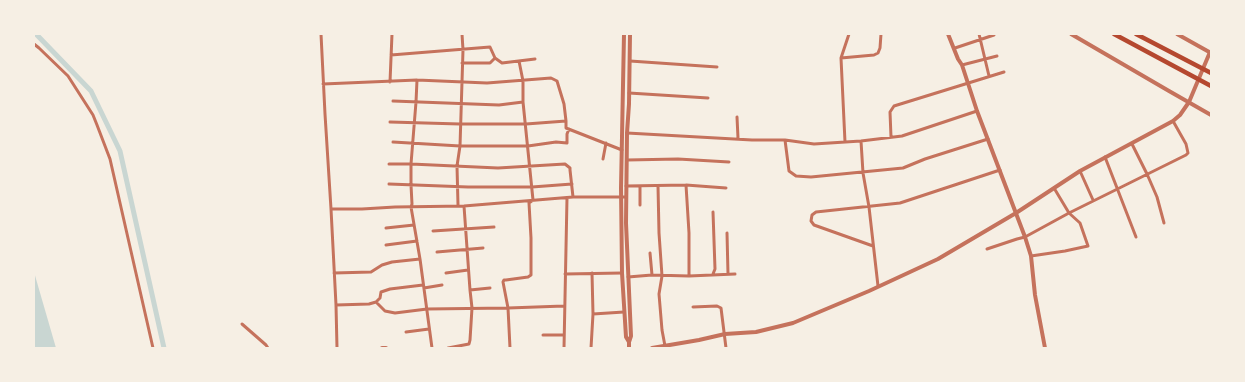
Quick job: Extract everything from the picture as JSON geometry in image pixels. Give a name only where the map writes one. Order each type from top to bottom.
[{"type":"main road","points":[[1114,34],[1211,86]]},
{"type":"main road","points":[[1136,34],[1211,73]]},
{"type":"street","points":[[321,34],[336,305],[336,348]]},
{"type":"street","points":[[390,82],[392,34]]},
{"type":"street","points":[[458,205],[457,166],[460,146],[462,34]]},
{"type":"street","points":[[624,34],[622,150],[631,336],[629,348]]},
{"type":"street","points":[[629,342],[626,337],[622,273],[630,34]]},
{"type":"street","points":[[845,142],[841,58],[849,34]]},
{"type":"street","points":[[841,58],[878,53],[881,34]]},
{"type":"street","points":[[948,34],[962,65],[977,111],[1031,256],[1035,295],[1045,348]]},
{"type":"street","points":[[979,34],[989,76]]},
{"type":"street","points":[[1071,34],[1211,115]]},
{"type":"street","points":[[652,348],[725,334],[756,332],[792,323],[878,286],[938,259],[1016,213],[1080,171],[1173,120],[1180,115],[1189,102],[1210,53],[1177,34]]},
{"type":"street","points":[[955,48],[994,35]]},
{"type":"street","points":[[34,44],[68,76],[93,115],[97,125],[110,160],[153,348]]},
{"type":"street","points":[[391,56],[490,47],[495,58],[502,63],[535,59]]},
{"type":"street","points":[[962,65],[997,56]]},
{"type":"street","points":[[462,63],[490,63],[495,58]]},
{"type":"street","points":[[510,348],[508,308],[503,282],[504,280],[526,278],[530,275],[531,238],[529,203],[533,200],[523,102],[523,81],[518,61]]},
{"type":"street","points":[[630,61],[717,67]]},
{"type":"street","points":[[892,137],[890,112],[894,106],[1004,72]]},
{"type":"street","points":[[323,84],[417,80],[487,83],[551,78],[557,82],[564,104],[566,128],[622,150]]},
{"type":"street","points":[[417,80],[411,207],[432,348]]},
{"type":"street","points":[[629,93],[708,98]]},
{"type":"street","points":[[393,101],[499,105],[523,102]]},
{"type":"street","points":[[627,133],[785,140],[814,144],[892,137],[911,133],[977,111]]},
{"type":"street","points":[[737,117],[738,138]]},
{"type":"street","points":[[987,249],[1025,238],[1069,212],[1186,155],[1188,153],[1186,144],[1173,120]]},
{"type":"street","points":[[390,122],[526,124],[566,121]]},
{"type":"street","points":[[392,142],[460,146],[528,146],[567,142],[569,129]]},
{"type":"street","points":[[785,140],[789,171],[796,176],[811,177],[903,168],[988,139]]},
{"type":"street","points":[[861,141],[863,173],[878,286]]},
{"type":"street","points":[[603,159],[606,143]]},
{"type":"street","points":[[1132,144],[1157,198],[1164,223]]},
{"type":"street","points":[[1105,157],[1136,237]]},
{"type":"street","points":[[627,160],[729,162]]},
{"type":"street","points":[[389,164],[498,168],[565,164],[570,168],[573,197]]},
{"type":"street","points":[[872,246],[814,225],[811,221],[812,215],[816,212],[909,201],[1000,170]]},
{"type":"street","points":[[1080,171],[1093,200]]},
{"type":"street","points":[[389,184],[532,187],[572,184]]},
{"type":"street","points":[[626,186],[686,185],[726,188]]},
{"type":"street","points":[[686,185],[689,276]]},
{"type":"street","points":[[640,186],[640,205]]},
{"type":"street","points":[[658,186],[662,276],[660,294],[665,346]]},
{"type":"street","points":[[1031,256],[1088,246],[1080,222],[1069,212],[1054,188]]},
{"type":"street","points":[[331,209],[464,206],[573,197],[624,197]]},
{"type":"street","points":[[564,348],[567,198]]},
{"type":"street","points":[[464,206],[472,308],[469,344],[472,348]]},
{"type":"street","points":[[712,275],[716,269],[713,212]]},
{"type":"street","points":[[386,228],[414,225]]},
{"type":"street","points":[[433,231],[494,227]]},
{"type":"street","points":[[727,233],[728,274]]},
{"type":"street","points":[[386,245],[417,241]]},
{"type":"street","points":[[437,252],[483,248]]},
{"type":"street","points":[[650,253],[652,275]]},
{"type":"street","points":[[334,273],[371,272],[392,262],[420,259]]},
{"type":"street","points":[[446,273],[468,270]]},
{"type":"street","points":[[591,348],[593,314],[592,273]]},
{"type":"street","points":[[565,274],[622,273]]},
{"type":"street","points":[[628,277],[735,274]]},
{"type":"street","points":[[336,305],[365,305],[376,302],[380,298],[381,292],[390,289],[442,285]]},
{"type":"street","points":[[470,290],[490,288]]},
{"type":"street","points":[[376,302],[385,311],[394,313],[427,309],[564,306]]},
{"type":"street","points":[[693,307],[717,306],[721,308],[726,348]]},
{"type":"street","points":[[593,314],[624,312]]},
{"type":"street","points":[[242,324],[268,348]]},
{"type":"street","points":[[406,332],[429,329]]},
{"type":"street","points":[[544,335],[564,335]]},
{"type":"street","points":[[448,348],[469,344]]},
{"type":"shaded area","points":[[34,272],[56,348],[34,348]]},
{"type":"waterway","points":[[36,34],[91,91],[120,151],[164,348]]}]
